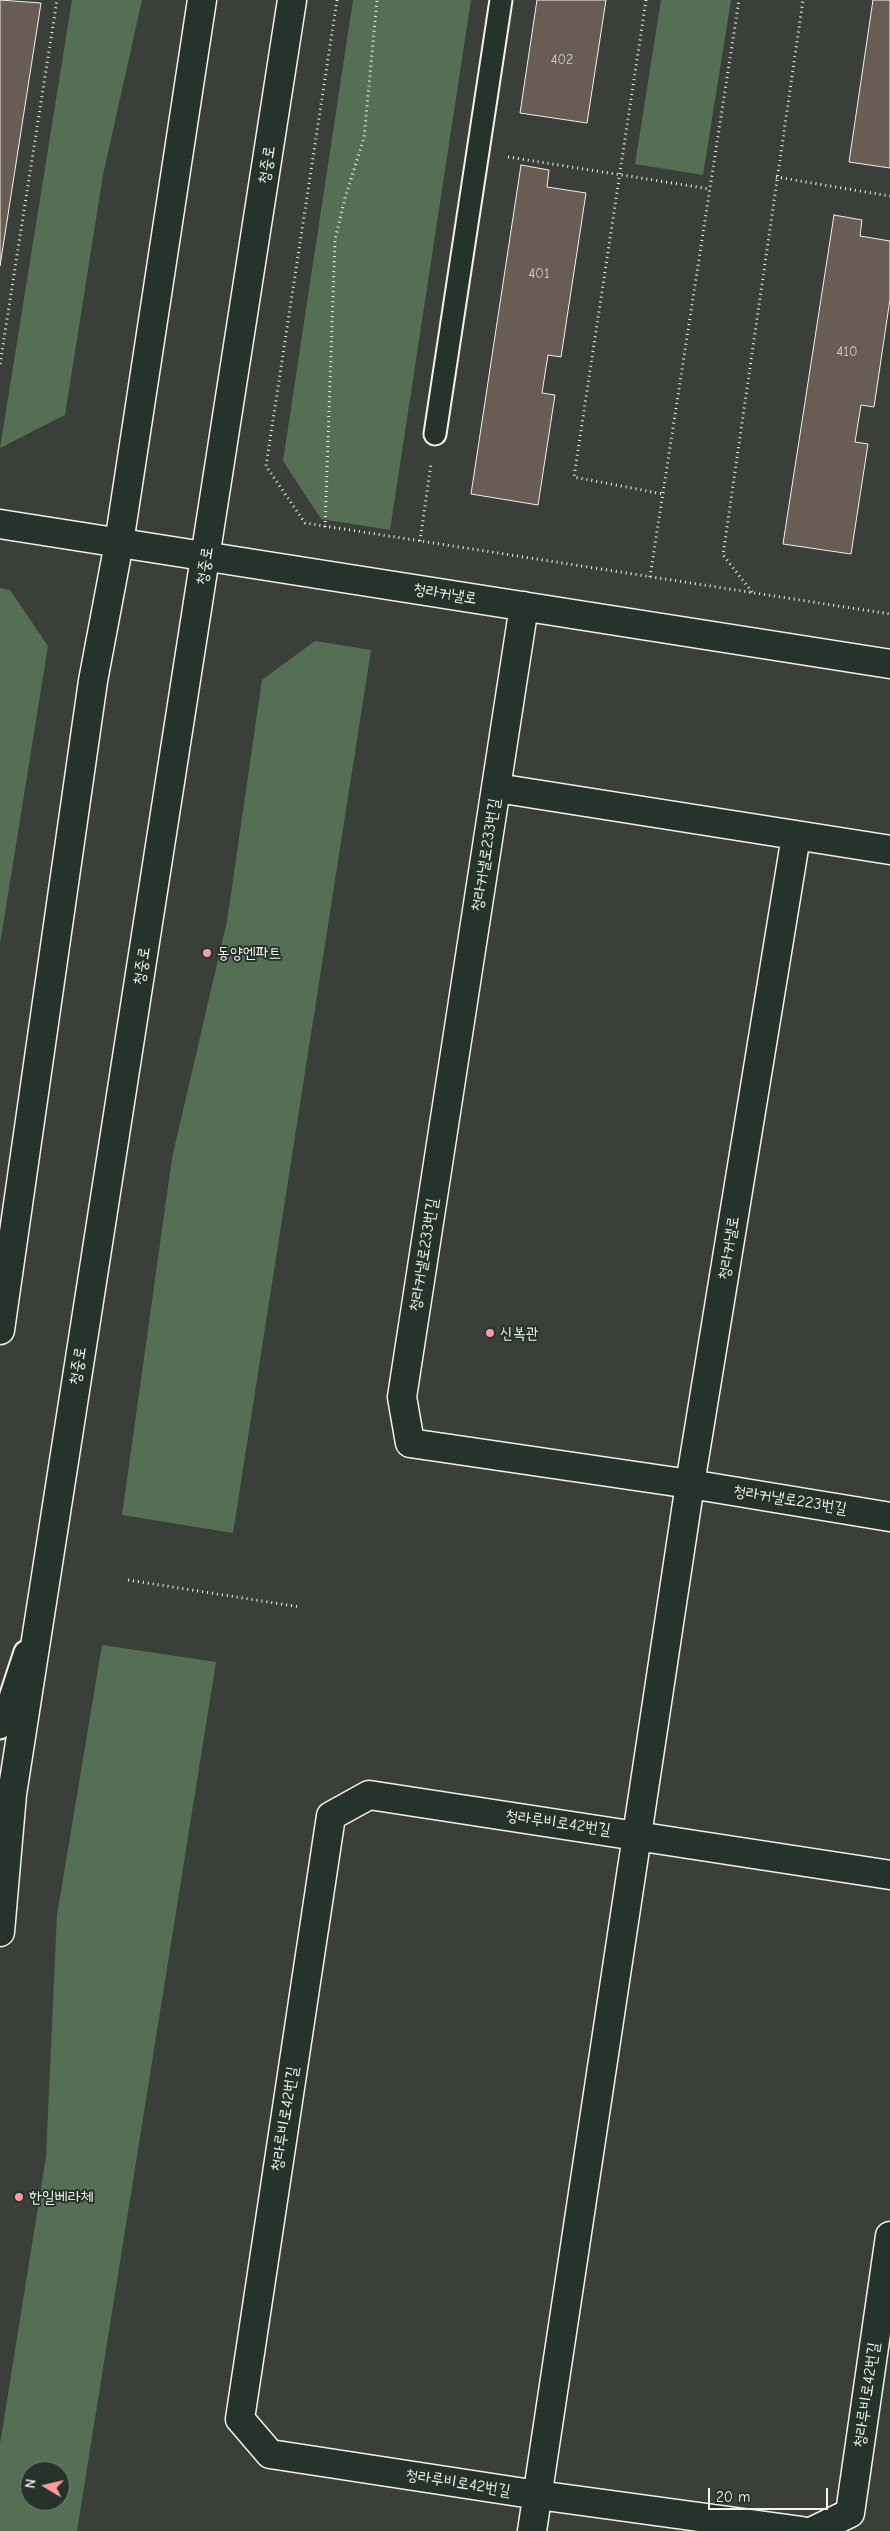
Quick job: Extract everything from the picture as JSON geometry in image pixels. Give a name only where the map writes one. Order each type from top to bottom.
[{"type":"street","points":[[0,1330],[92,682],[119,543],[202,0]]},
{"type":"street","name":"청중로","points":[[0,1932],[12,1794],[292,0]]},
{"type":"street","name":"청라커낼로","points":[[0,524],[890,664]]},
{"type":"street","name":"청라커낼로233번길","points":[[524,606],[402,1397],[410,1443],[690,1484]]},
{"type":"street","name":"청라커낼로233번길","points":[[497,788],[796,836]]},
{"type":"street","points":[[796,836],[890,850]]},
{"type":"street","name":"청라커낼로","points":[[638,1835],[690,1484],[796,836]]},
{"type":"street","name":"청라커낼로223번길","points":[[690,1484],[890,1517]]},
{"type":"street","name":"청라루비로42번길","points":[[802,2531],[538,2495],[270,2454],[240,2419],[331,1816],[369,1795],[890,1875]]},
{"type":"street","points":[[532,2531],[638,1835]]},
{"type":"street","name":"청라루비로42번길","points":[[813,2531],[850,2513],[890,2236]]},
{"type":"lane","points":[[435,434],[501,0]]},
{"type":"lane","points":[[0,1728],[41,1604]]},
{"type":"path","points":[[0,364],[57,0]]},
{"type":"path","points":[[325,526],[335,240],[345,198],[364,138],[377,0]]},
{"type":"path","points":[[646,0],[574,477],[663,494]]},
{"type":"path","points":[[650,577],[739,0]]},
{"type":"path","points":[[752,593],[722,555],[803,0]]},
{"type":"path","points":[[478,152],[710,188]]},
{"type":"path","points":[[776,177],[890,196]]},
{"type":"path","points":[[420,541],[435,434]]},
{"type":"path","points":[[128,1580],[300,1607]]},
{"type":"green space","points":[[72,0],[142,0],[103,175],[65,415],[0,448]]},
{"type":"green space","points":[[353,0],[471,0],[390,530],[321,519],[283,461]]},
{"type":"green space","points":[[661,0],[731,0],[703,175],[635,164]]},
{"type":"green space","points":[[0,588],[10,590],[48,646],[0,944]]},
{"type":"green space","points":[[315,641],[371,650],[233,1533],[122,1515],[172,1158],[227,921],[262,680]]},
{"type":"green space","points":[[102,1645],[216,1662],[77,2531],[0,2531],[0,2444],[46,2157],[57,1915]]},
{"type":"building","points":[[0,0],[41,3],[0,266]]},
{"type":"building","points":[[537,0],[606,0],[587,123],[520,113]]},
{"type":"building","points":[[873,0],[890,0],[890,168],[849,162]]},
{"type":"building","points":[[521,165],[549,170],[547,187],[586,193],[561,357],[548,355],[542,393],[555,395],[538,505],[471,494]]},
{"type":"building","points":[[834,215],[862,220],[860,236],[890,241],[890,299],[874,407],[861,405],[855,442],[868,444],[851,554],[783,544]]},
{"type":"place","name":"동양엔파트","points":[[207,953]]},
{"type":"place","name":"신복관","points":[[490,1333]]},
{"type":"place","name":"한일베라체","points":[[19,2197]]}]
